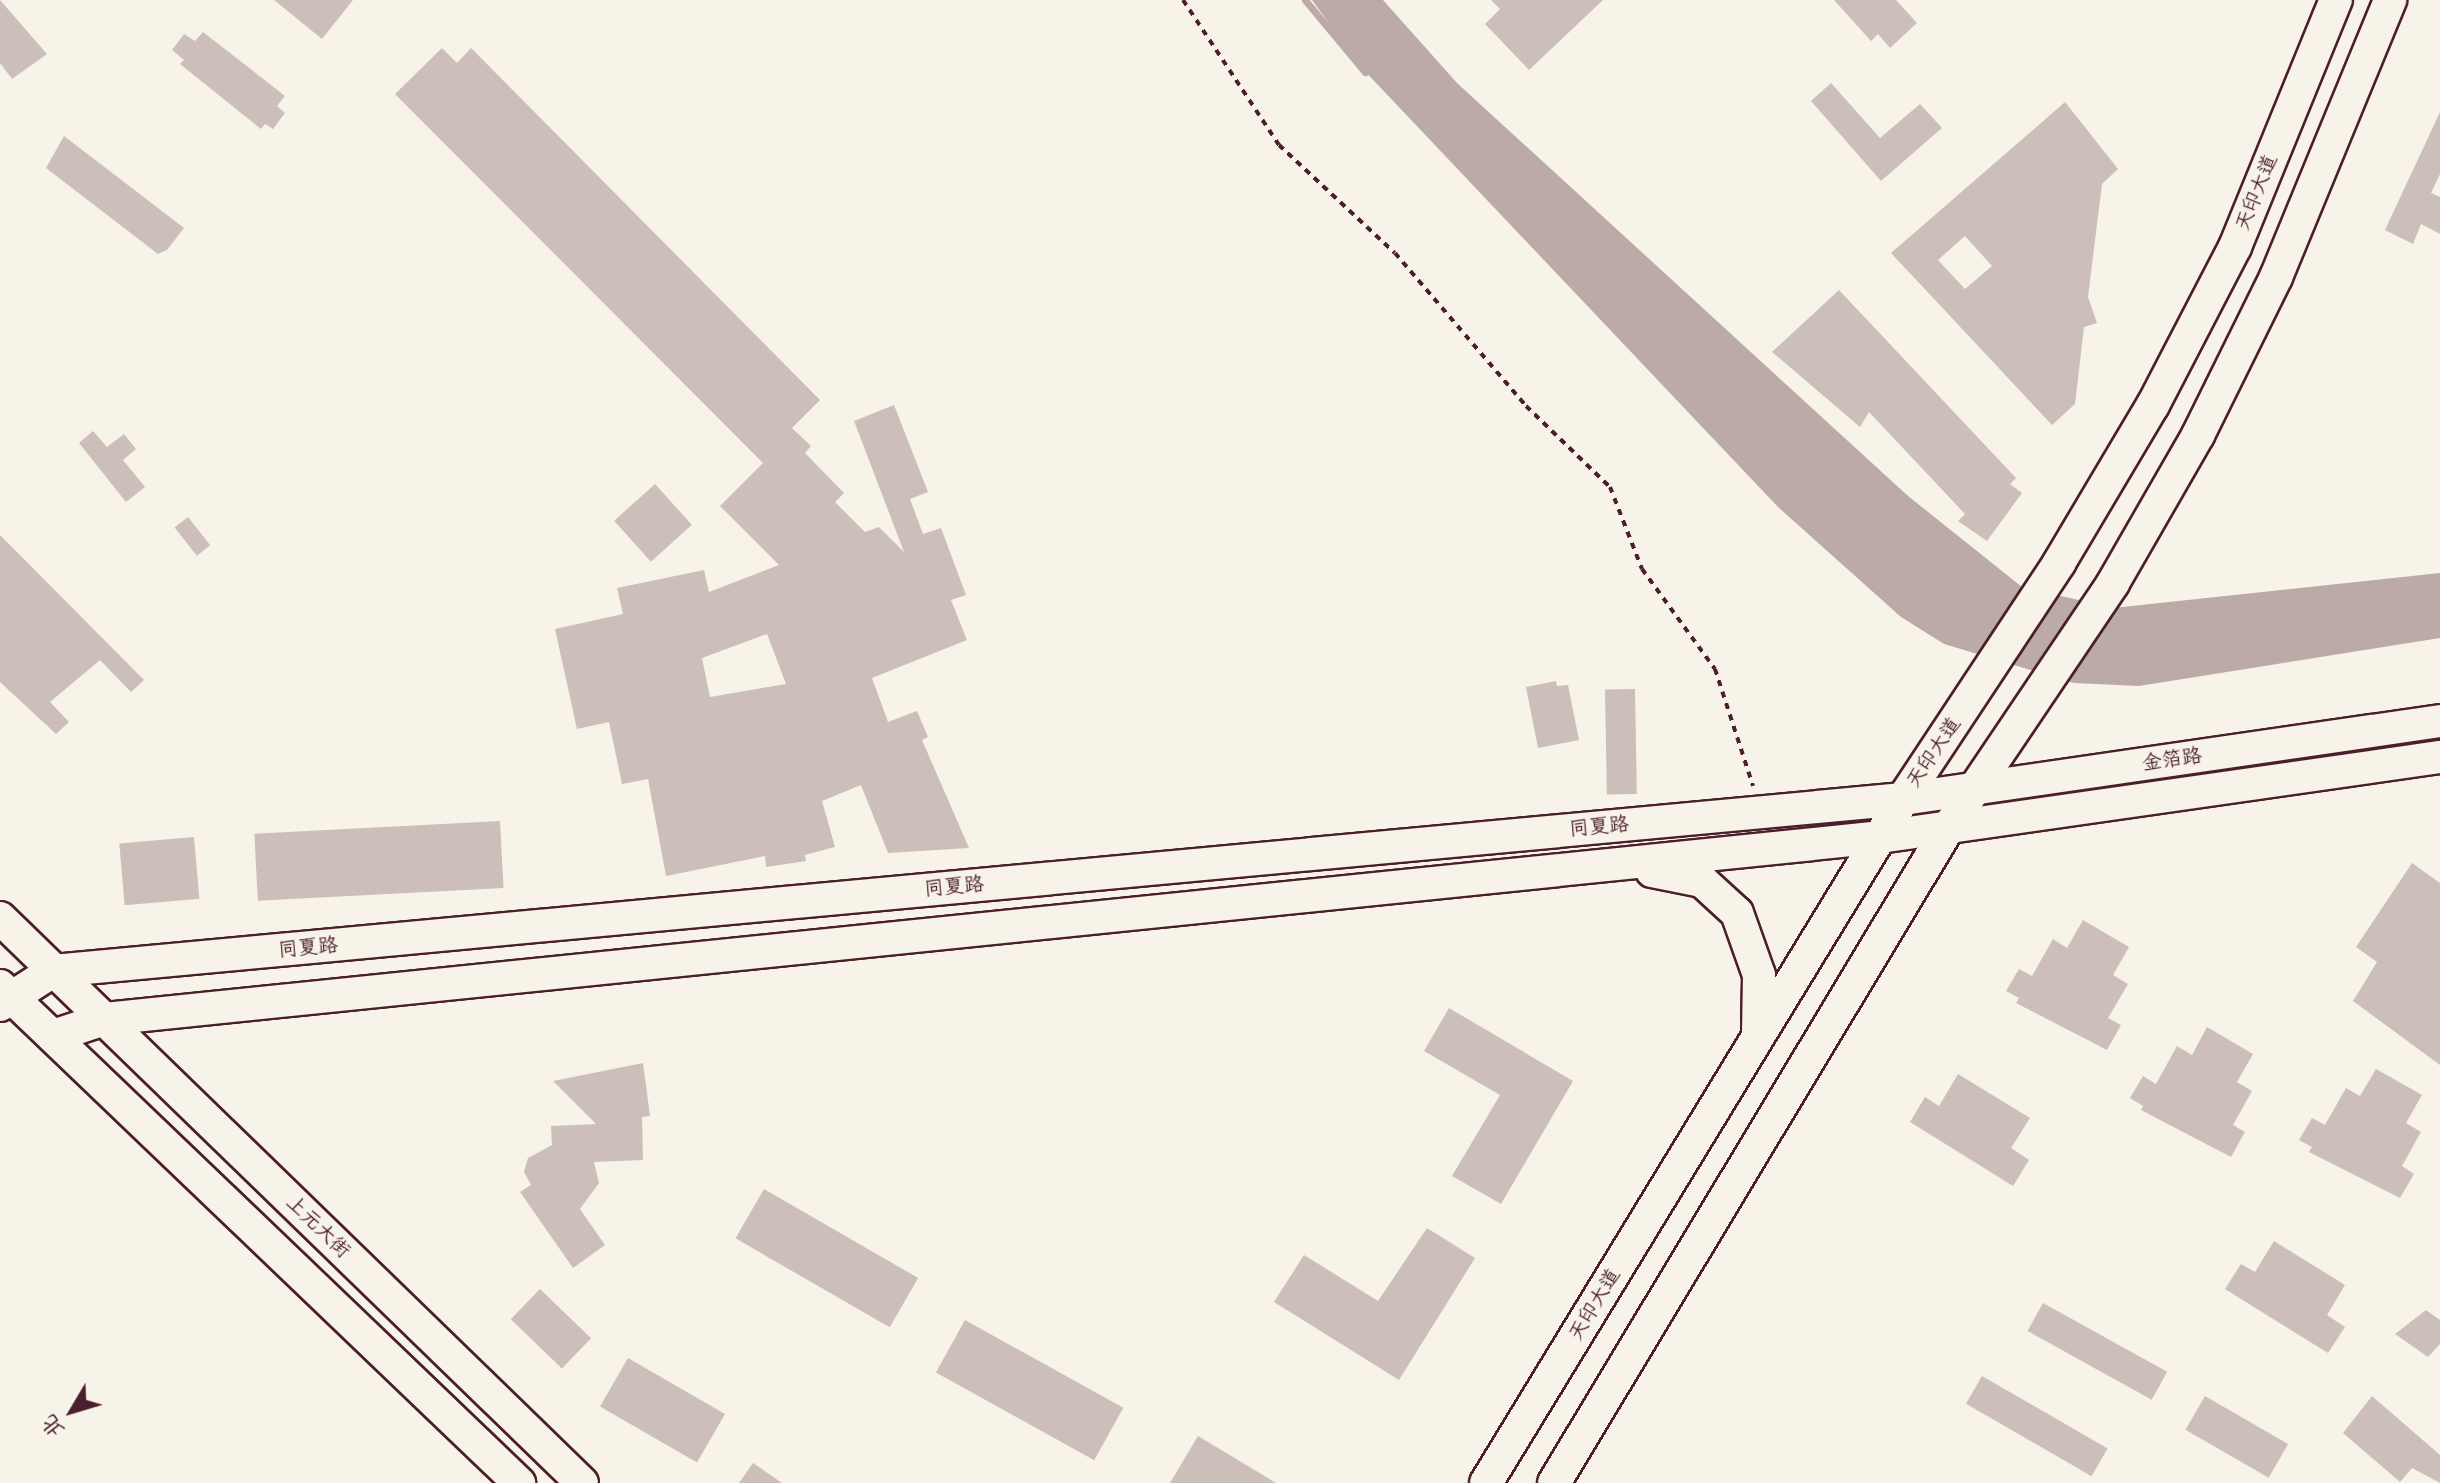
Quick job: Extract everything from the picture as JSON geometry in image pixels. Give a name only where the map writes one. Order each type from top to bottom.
[{"type":"main road","name":"天印大道","points":[[1486,1483],[1903,799],[2059,563],[2153,405],[2235,247],[2336,0]]},
{"type":"main road","points":[[1554,1483],[1948,828],[2113,583],[2198,435],[2276,277],[2390,0]]},
{"type":"main road","name":"金箔路","points":[[1903,799],[2440,721]]},
{"type":"main road","name":"金箔路","points":[[1948,828],[2440,757]]},
{"type":"main road","name":"同夏路","points":[[3,995],[53,971],[1903,799]]},
{"type":"main road","name":"同夏路","points":[[53,1036],[105,1019],[1606,866],[1948,828]]},
{"type":"main road","points":[[1606,866],[1669,873],[1721,893],[1737,913],[1759,975],[1757,1039]]},
{"type":"main road","name":"上元大街","points":[[0,918],[582,1483]]},
{"type":"main road","points":[[3,995],[53,1036],[519,1483]]},
{"type":"path","points":[[1183,0],[1279,145],[1395,253],[1526,406],[1610,487],[1642,569],[1715,669],[1761,812]]},
{"type":"shaded area","points":[[1312,0],[1383,0],[1457,83],[1908,496],[2022,587],[2113,608],[2440,573],[2440,638],[2139,686],[2074,683],[1944,644],[1901,617],[1778,507],[1360,66]]},
{"type":"building","points":[[0,0],[47,54],[12,79],[0,63]]},
{"type":"building","points":[[274,0],[353,0],[322,39]]},
{"type":"building","points":[[1491,0],[1603,0],[1529,70],[1485,24],[1500,9]]},
{"type":"building","points":[[1834,0],[1896,0],[1917,23],[1890,48],[1878,34],[1871,41]]},
{"type":"building","points":[[203,32],[285,96],[277,106],[285,113],[273,129],[265,124],[261,129],[180,64],[184,60],[172,50],[184,34],[195,41]]},
{"type":"building","points":[[442,48],[457,63],[471,48],[820,400],[792,428],[811,446],[805,453],[844,493],[835,502],[865,532],[879,527],[904,552],[854,421],[894,405],[928,492],[910,499],[923,534],[941,528],[966,595],[951,600],[967,640],[872,678],[888,722],[917,711],[928,737],[922,740],[969,848],[888,853],[861,785],[822,801],[835,847],[805,855],[806,861],[766,867],[765,856],[666,876],[648,779],[622,784],[609,722],[577,729],[555,629],[623,614],[617,588],[704,570],[709,592],[779,565],[720,506],[763,463],[395,94]],"holes":[[[767,634],[786,684],[710,697],[702,658]]]},
{"type":"building","points":[[1831,83],[1880,138],[1920,104],[1942,128],[1881,181],[1811,101]]},
{"type":"building","points":[[2065,102],[2118,169],[2102,184],[2088,297],[2097,323],[2084,327],[2075,404],[2052,425],[1891,253]],"holes":[[[1965,236],[1992,266],[1965,289],[1938,260]]]},
{"type":"building","points":[[2440,112],[2440,174],[2431,193],[2440,197],[2440,234],[2421,224],[2413,244],[2385,230]]},
{"type":"building","points":[[64,136],[184,228],[167,250],[158,254],[46,168]]},
{"type":"building","points":[[1839,290],[2016,478],[2010,484],[2022,493],[1987,541],[1958,521],[1965,514],[1869,412],[1860,427],[1772,352]]},
{"type":"building","points":[[93,431],[107,447],[124,434],[136,449],[123,460],[145,487],[126,502],[79,443]]},
{"type":"building","points":[[655,484],[692,525],[651,562],[614,521]]},
{"type":"building","points":[[188,517],[210,545],[197,556],[175,527]]},
{"type":"building","points":[[0,535],[144,680],[131,692],[100,660],[50,702],[69,722],[56,734],[0,682]]},
{"type":"building","points":[[1556,681],[1557,686],[1568,685],[1579,740],[1538,748],[1526,687]]},
{"type":"building","points":[[1635,689],[1637,794],[1607,795],[1605,690]]},
{"type":"building","points":[[500,821],[504,888],[258,901],[254,834]]},
{"type":"building","points":[[194,837],[199,899],[125,905],[119,844]]},
{"type":"building","points":[[2412,863],[2440,883],[2440,1065],[2353,1001],[2377,962],[2356,947]]},
{"type":"building","points":[[2083,920],[2129,947],[2113,975],[2128,984],[2108,1018],[2121,1025],[2107,1050],[2016,1003],[2019,998],[2006,991],[2019,969],[2032,976],[2053,939],[2067,948]]},
{"type":"building","points":[[1449,1008],[1573,1081],[1501,1204],[1452,1176],[1500,1095],[1424,1051]]},
{"type":"building","points":[[2207,1027],[2253,1054],[2237,1082],[2252,1091],[2233,1125],[2245,1132],[2231,1157],[2141,1110],[2143,1106],[2130,1098],[2143,1076],[2156,1084],[2177,1046],[2192,1055]]},
{"type":"building","points":[[643,1063],[650,1116],[642,1117],[643,1160],[594,1162],[599,1183],[580,1209],[605,1245],[573,1268],[520,1192],[531,1185],[524,1172],[528,1158],[552,1145],[551,1126],[596,1124],[553,1081]]},
{"type":"building","points":[[2376,1069],[2422,1095],[2406,1123],[2421,1132],[2402,1166],[2414,1174],[2400,1198],[2309,1152],[2312,1147],[2299,1140],[2312,1118],[2325,1125],[2346,1088],[2360,1096]]},
{"type":"building","points":[[1958,1074],[2030,1118],[2011,1148],[2029,1160],[2013,1186],[1910,1122],[1925,1097],[1939,1106]]},
{"type":"building","points":[[764,1189],[918,1278],[890,1327],[736,1238]]},
{"type":"building","points":[[1427,1228],[1475,1258],[1399,1380],[1274,1302],[1304,1255],[1378,1301]]},
{"type":"building","points":[[2274,1241],[2345,1285],[2327,1315],[2345,1327],[2328,1353],[2225,1289],[2241,1264],[2255,1272]]},
{"type":"building","points":[[540,1289],[591,1338],[562,1369],[511,1319]]},
{"type":"building","points":[[2043,1303],[2167,1372],[2152,1400],[2027,1331]]},
{"type":"building","points":[[2426,1310],[2440,1320],[2440,1344],[2428,1357],[2395,1334]]},
{"type":"building","points":[[965,1320],[1123,1408],[1094,1460],[936,1372]]},
{"type":"building","points":[[628,1358],[725,1414],[697,1462],[600,1406]]},
{"type":"building","points":[[1982,1376],[2108,1448],[2092,1476],[1966,1404]]},
{"type":"building","points":[[2205,1396],[2288,1444],[2269,1478],[2186,1430]]},
{"type":"building","points":[[2372,1396],[2440,1455],[2440,1483],[2412,1468],[2400,1482],[2343,1433]]},
{"type":"building","points":[[1198,1436],[1276,1483],[1170,1483]]},
{"type":"building","points":[[753,1463],[782,1483],[739,1483]]},
{"type":"waterway","points":[[1305,0],[1365,72]]}]
